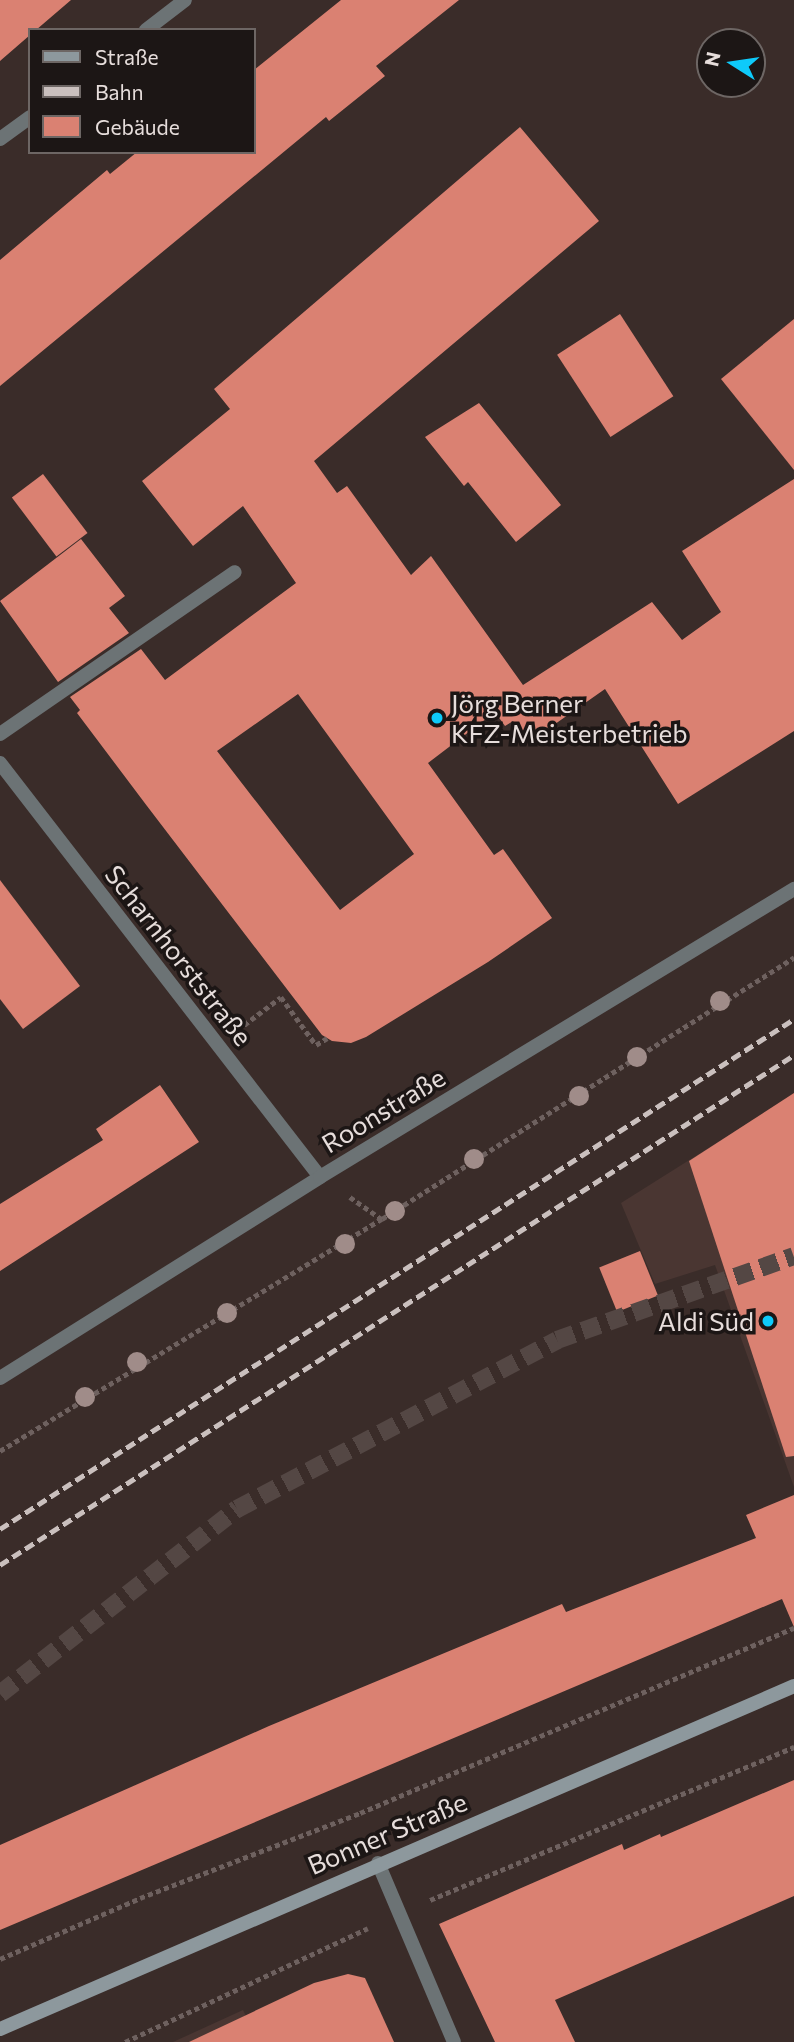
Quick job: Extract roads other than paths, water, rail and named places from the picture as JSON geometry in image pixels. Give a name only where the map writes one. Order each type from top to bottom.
[{"type":"main road","name":"Bonner Straße","points":[[0,2029],[378,1863],[794,1686]]},
{"type":"street","points":[[149,28],[185,0]]},
{"type":"street","points":[[0,139],[28,118]]},
{"type":"street","points":[[0,734],[234,572]]},
{"type":"street","name":"Scharnhorststraße","points":[[0,763],[320,1177]]},
{"type":"street","name":"Roonstraße","points":[[0,1378],[320,1177],[794,889]]},
{"type":"street","points":[[378,1863],[397,1914],[454,2042]]},
{"type":"tunnel","points":[[0,1694],[237,1509],[557,1340],[794,1256]]},
{"type":"railway","points":[[0,1529],[794,1019]]},
{"type":"railway","points":[[0,1565],[794,1055]]},
{"type":"place","name":"Jörg Berner KFZ-Meisterbetrieb","points":[[437,718]]},
{"type":"place","name":"Aldi Süd","points":[[768,1321]]}]
